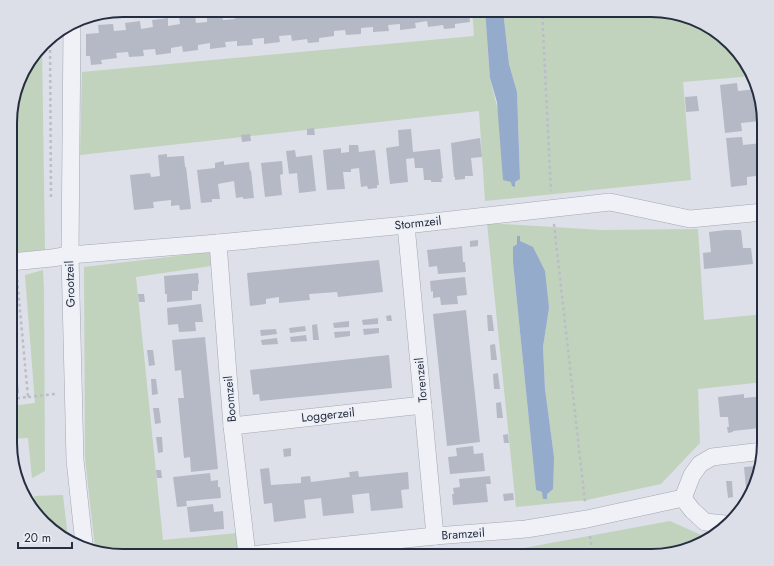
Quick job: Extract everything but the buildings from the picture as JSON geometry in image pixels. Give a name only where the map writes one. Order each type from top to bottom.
[{"type":"street","name":"Grootzeil","points":[[72,30],[70,255],[75,460],[84,541]]},
{"type":"street","name":"Stormzeil","points":[[17,262],[70,255],[218,243],[406,225],[610,202],[690,219],[757,213]]},
{"type":"street","name":"Torenzeil","points":[[406,225],[435,536]]},
{"type":"street","name":"Boomzeil","points":[[218,243],[232,426],[243,549]]},
{"type":"street","name":"Loggerzeil","points":[[232,426],[423,405]]},
{"type":"street","points":[[719,523],[705,522],[692,510],[683,498],[692,475],[700,464],[712,457],[757,452]]},
{"type":"street","name":"Bramzeil","points":[[304,549],[435,536],[526,529],[683,498]]},
{"type":"path","points":[[542,17],[552,208],[587,518],[592,549]]},
{"type":"path","points":[[17,298],[28,397]]},
{"type":"path","points":[[17,398],[55,394]]},
{"type":"green space","points":[[473,17],[486,17],[490,78],[515,182],[520,179],[517,92],[509,64],[504,17],[658,17],[671,19],[691,25],[704,31],[715,39],[731,53],[746,77],[683,82],[691,180],[485,201],[479,111],[80,155],[82,72],[474,36]]},
{"type":"green space","points":[[42,55],[45,250],[18,252],[18,110],[28,76]]},
{"type":"green space","points":[[487,223],[601,230],[698,229],[704,320],[757,315],[757,383],[698,389],[700,443],[661,484],[587,500],[516,507]],"holes":[[[517,244],[549,308],[543,347],[545,389],[554,457],[547,498],[542,492],[536,490],[513,262],[513,248]]]},
{"type":"green space","points":[[210,252],[211,266],[136,277],[163,540],[238,533],[238,549],[116,549],[95,545],[85,458],[84,267]]},
{"type":"green space","points":[[43,270],[45,471],[32,478],[28,438],[17,439],[17,405],[35,403],[25,275]]},
{"type":"green space","points":[[63,495],[67,533],[48,518],[35,502],[34,496]]},
{"type":"green space","points":[[670,521],[703,536],[671,547],[651,549],[524,548]]},
{"type":"water","points":[[486,17],[504,17],[509,64],[517,92],[520,179],[515,182],[515,187],[512,186],[511,182],[503,180],[497,102],[490,78]]},
{"type":"water","points":[[517,236],[520,236],[520,241],[533,247],[545,271],[549,308],[543,347],[545,389],[554,457],[553,489],[547,494],[547,499],[543,499],[542,492],[536,490],[513,262],[513,247],[517,244]]}]
